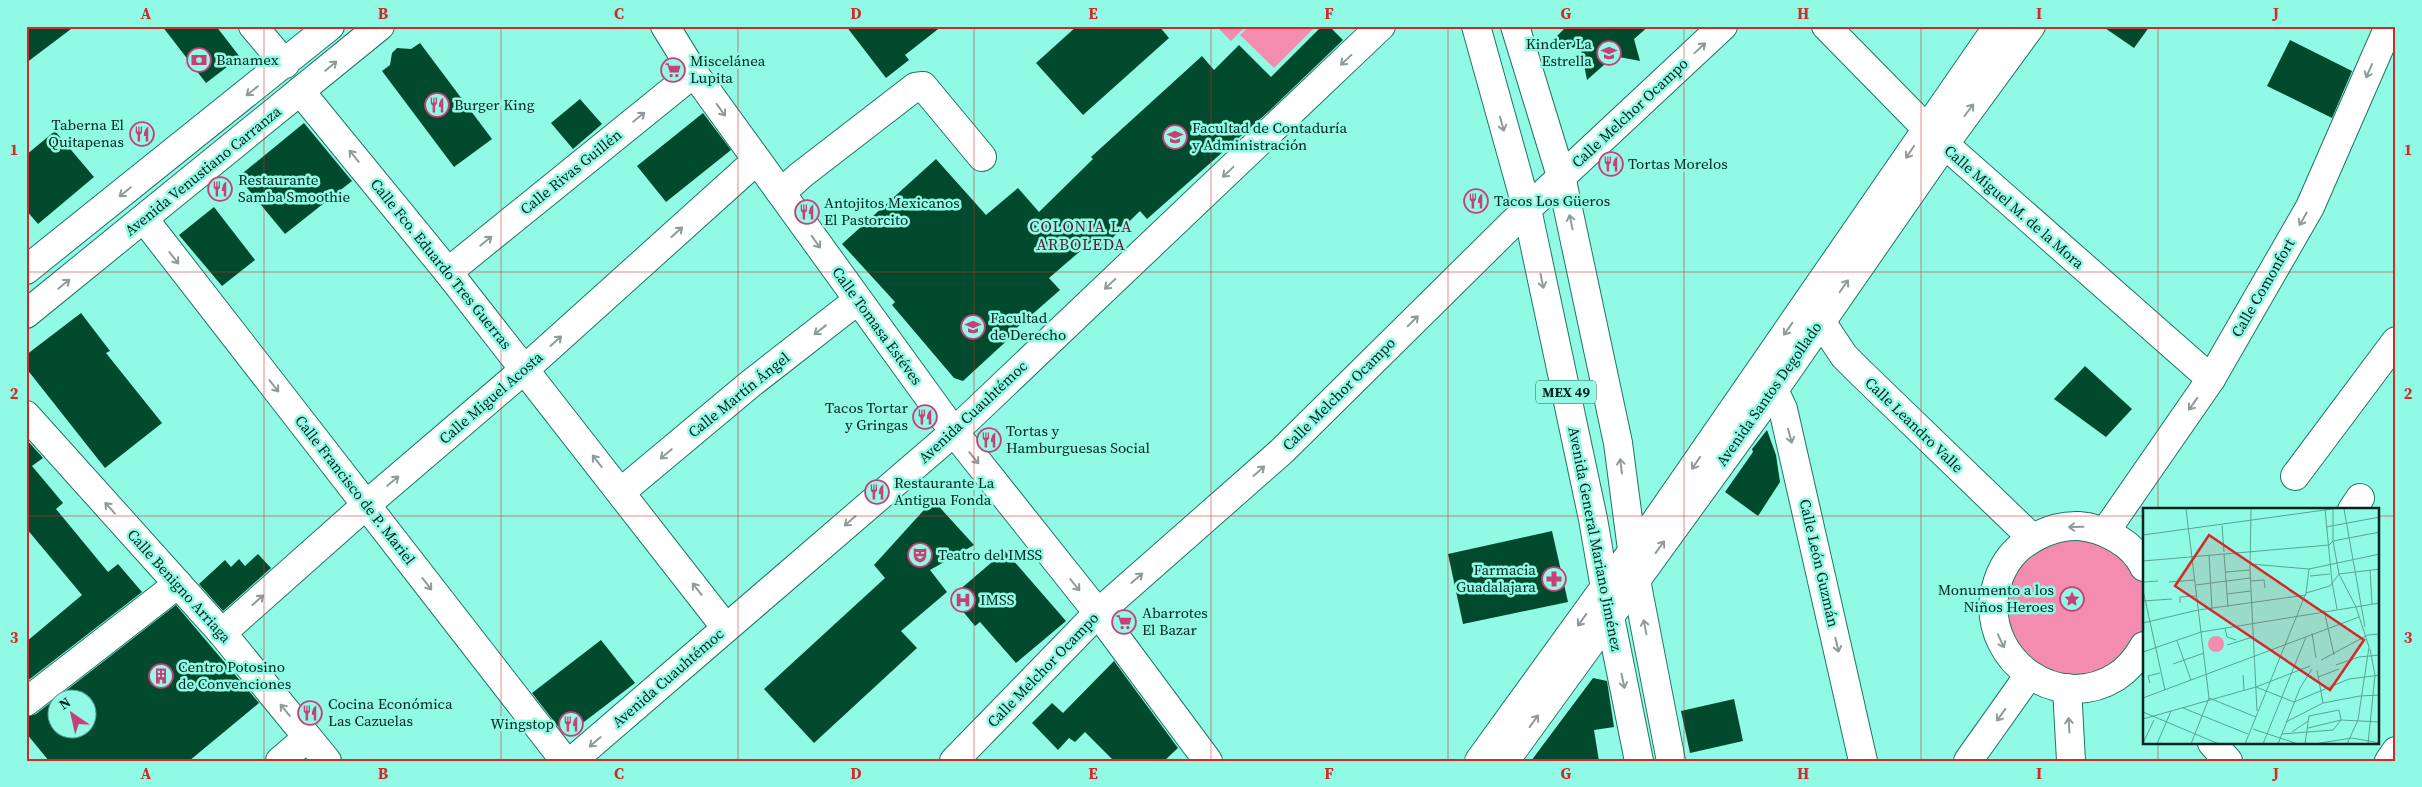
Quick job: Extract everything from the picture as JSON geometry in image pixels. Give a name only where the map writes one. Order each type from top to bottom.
[{"type":"street","points":[[253,26],[285,64]]},
{"type":"street","points":[[26,270],[330,26]]},
{"type":"street","name":"Avenida Venustiano Carranza","points":[[26,314],[380,26]]},
{"type":"street","name":"Calle Tomasa Estéves","points":[[665,26],[694,73],[954,432],[1098,613],[1208,761]]},
{"type":"street","name":"Avenida Cuauhtémoc","points":[[572,761],[954,432],[1381,26]]},
{"type":"street","name":"Avenida General Mariano Jiménez","points":[[1476,26],[1527,209],[1639,761]]},
{"type":"street","name":"MEX 49","points":[[1515,26],[1561,176],[1618,443],[1636,580],[1671,761]]},
{"type":"street","name":"Calle Melchor Ocampo","points":[[954,761],[1098,613],[1282,451],[1561,176],[1723,26]]},
{"type":"street","name":"Calle Miguel M. de la Mora","points":[[1826,26],[1935,136],[2211,379]]},
{"type":"street","name":"Avenida Santos Degollado","points":[[1505,761],[1636,580],[1765,382],[1935,136],[1998,26]]},
{"type":"street","name":"Avenida Santos Degollado","points":[[1935,136],[2031,26]]},
{"type":"street","name":"Calle Comonfort","points":[[2105,532],[2211,379],[2310,207],[2388,26]]},
{"type":"street","name":"Calle Rivas Guillén","points":[[448,272],[694,73]]},
{"type":"street","points":[[1494,96],[1534,84]]},
{"type":"street","points":[[781,193],[801,174],[914,87],[923,86],[982,157]]},
{"type":"street","name":"Calle Fco. Eduardo Tres Guerras","points":[[300,91],[525,369],[726,628]]},
{"type":"street","name":"Calle Miguel Acosta","points":[[222,632],[366,505],[525,369],[756,160]]},
{"type":"street","name":"Calle Francisco de P. Mariel","points":[[144,219],[564,761]]},
{"type":"street","name":"Calle Martín Ángel","points":[[621,492],[749,385],[858,300]]},
{"type":"street","name":"Calle Leandro Valle","points":[[1814,311],[1844,356],[2032,538]]},
{"type":"street","points":[[2295,476],[2396,340]]},
{"type":"street","name":"Avenida Santos Degollado","points":[[1479,761],[1605,587],[1765,382]]},
{"type":"street","name":"Calle León Guzmán","points":[[1765,382],[1783,409],[1792,443],[1863,761]]},
{"type":"street","name":"Calle Benigno Arriaga","points":[[26,415],[222,632],[327,761]]},
{"type":"street","points":[[2141,661],[2116,677],[2096,686],[2067,688],[2050,685],[2029,675],[2006,652],[1998,636],[1993,610],[1996,585],[2003,568],[2014,552],[2032,538],[2053,529],[2080,526],[2105,532],[2127,545],[2143,566]]},
{"type":"street","points":[[26,702],[178,584]]},
{"type":"street","points":[[1968,761],[2029,675]]},
{"type":"street","points":[[2067,688],[2071,761]]},
{"type":"street","points":[[280,761],[308,738]]},
{"type":"street","points":[[2213,744],[2228,761]]},
{"type":"street","points":[[2389,761],[2396,751]]},
{"type":"shaded area","points":[[1216,26],[1246,26],[1231,41]]},
{"type":"shaded area","points":[[1249,26],[1316,26],[1274,68],[1240,35]]},
{"type":"shaded area","points":[[2077,537],[2104,543],[2116,549],[2126,558],[2135,568],[2143,586],[2143,628],[2141,634],[2135,646],[2126,656],[2116,665],[2104,671],[2077,677],[2050,671],[2038,665],[2028,656],[2019,646],[2013,634],[2007,607],[2013,580],[2019,568],[2028,558],[2038,549],[2050,543]]},
{"type":"building","points":[[26,26],[75,26],[26,63]]},
{"type":"building","points":[[162,26],[216,26],[240,57],[206,83]]},
{"type":"building","points":[[846,26],[942,26],[905,55],[909,60],[886,78]]},
{"type":"building","points":[[1077,26],[1159,26],[1169,38],[1083,115],[1036,63]]},
{"type":"building","points":[[1322,26],[1329,26],[1343,40],[1268,112],[1147,219],[1140,211],[1100,250],[1092,241],[1049,278],[1060,290],[1013,331],[1013,335],[963,381],[954,378],[892,305],[895,302],[842,244],[936,159],[986,215],[1018,188],[1039,212],[1093,159],[1091,157],[1202,56],[1214,70],[1239,45],[1271,77]]},
{"type":"building","name":"Kinder La Estrella","points":[[1567,26],[1649,26],[1634,39],[1640,61],[1614,56],[1587,80],[1581,49],[1550,43]]},
{"type":"building","points":[[2102,26],[2150,26],[2134,48]]},
{"type":"building","points":[[2290,40],[2352,71],[2332,118],[2267,86]]},
{"type":"building","name":"Burger King","points":[[420,43],[492,139],[454,167],[382,71],[390,65],[392,53],[397,48],[411,49]]},
{"type":"building","points":[[580,99],[602,124],[573,149],[551,123]]},
{"type":"building","points":[[703,113],[731,150],[666,202],[637,166]]},
{"type":"building","points":[[304,123],[352,181],[285,234],[238,177]]},
{"type":"building","points":[[55,131],[94,177],[38,224],[26,210],[26,155]]},
{"type":"building","points":[[214,207],[255,260],[222,286],[179,235]]},
{"type":"building","points":[[81,313],[110,351],[106,353],[162,423],[105,468],[26,368],[26,355]]},
{"type":"building","points":[[2085,366],[2132,409],[2106,437],[2054,399]]},
{"type":"building","points":[[1767,430],[1776,455],[1780,482],[1758,516],[1725,492],[1753,452],[1752,449]]},
{"type":"building","points":[[26,439],[43,458],[32,466],[63,503],[56,509],[108,572],[118,564],[142,592],[26,682],[26,642],[82,595],[26,528]]},
{"type":"building","points":[[933,500],[974,545],[930,570],[947,592],[901,631],[917,648],[814,743],[764,689],[885,578],[874,565]]},
{"type":"building","points":[[1552,531],[1568,602],[1463,624],[1448,554]]},
{"type":"building","points":[[1005,551],[1066,621],[1016,663],[980,622],[975,626],[951,597]]},
{"type":"building","points":[[258,554],[271,568],[223,611],[199,584],[225,560],[231,567],[239,559],[245,566]]},
{"type":"building","name":"Centro Potosino de Convenciones","points":[[176,605],[259,703],[189,761],[49,761],[26,733],[26,717],[36,714],[48,705],[48,740],[98,740],[98,690],[67,690]]},
{"type":"building","points":[[601,640],[635,683],[576,728],[574,725],[563,733],[532,693]]},
{"type":"building","points":[[1114,661],[1178,748],[1164,761],[1114,761],[1085,732],[1075,742],[1069,738],[1058,750],[1032,723],[1052,703],[1063,713]]},
{"type":"building","points":[[1593,678],[1607,681],[1614,727],[1594,730],[1599,761],[1531,761]]},
{"type":"building","points":[[1734,699],[1743,741],[1690,753],[1681,711]]},
{"type":"place","name":"Kinder La Estrella","points":[[1609,53]]},
{"type":"place","name":"Banamex","points":[[199,60]]},
{"type":"place","name":"Miscelánea Lupita","points":[[673,70]]},
{"type":"place","name":"Burger King","points":[[437,105]]},
{"type":"place","name":"Taberna El Quitapenas","points":[[142,134]]},
{"type":"place","name":"Facultad de Contaduría y Administración","points":[[1175,137]]},
{"type":"place","name":"Tortas Morelos","points":[[1611,164]]},
{"type":"place","name":"Restaurante Samba Smoothie","points":[[220,189]]},
{"type":"place","name":"Tacos Los Güeros","points":[[1476,201]]},
{"type":"place","name":"Antojitos Mexicanos El Pastorcito","points":[[807,212]]},
{"type":"place","name":"Facultad de Derecho","points":[[973,327]]},
{"type":"place","name":"Tacos Tortar y Gringas","points":[[925,417]]},
{"type":"place","name":"Tortas y Hamburguesas Social","points":[[989,440]]},
{"type":"place","name":"Restaurante La Antigua Fonda","points":[[877,492]]},
{"type":"place","name":"Teatro del IMSS","points":[[920,555]]},
{"type":"place","name":"Farmacia Guadalajara","points":[[1554,579]]},
{"type":"place","name":"Monumento a los Niños Heroes","points":[[2072,599]]},
{"type":"place","name":"IMSS","points":[[963,600]]},
{"type":"place","name":"Abarrotes El Bazar","points":[[1124,622]]},
{"type":"place","name":"Centro Potosino de Convenciones","points":[[161,676]]},
{"type":"place","name":"Cocina Económica Las Cazuelas","points":[[310,713]]},
{"type":"place","name":"Wingstop","points":[[571,724]]},
{"type":"district","name":"COLONIA LA ARBOLEDA","points":[[1081,235]]}]
